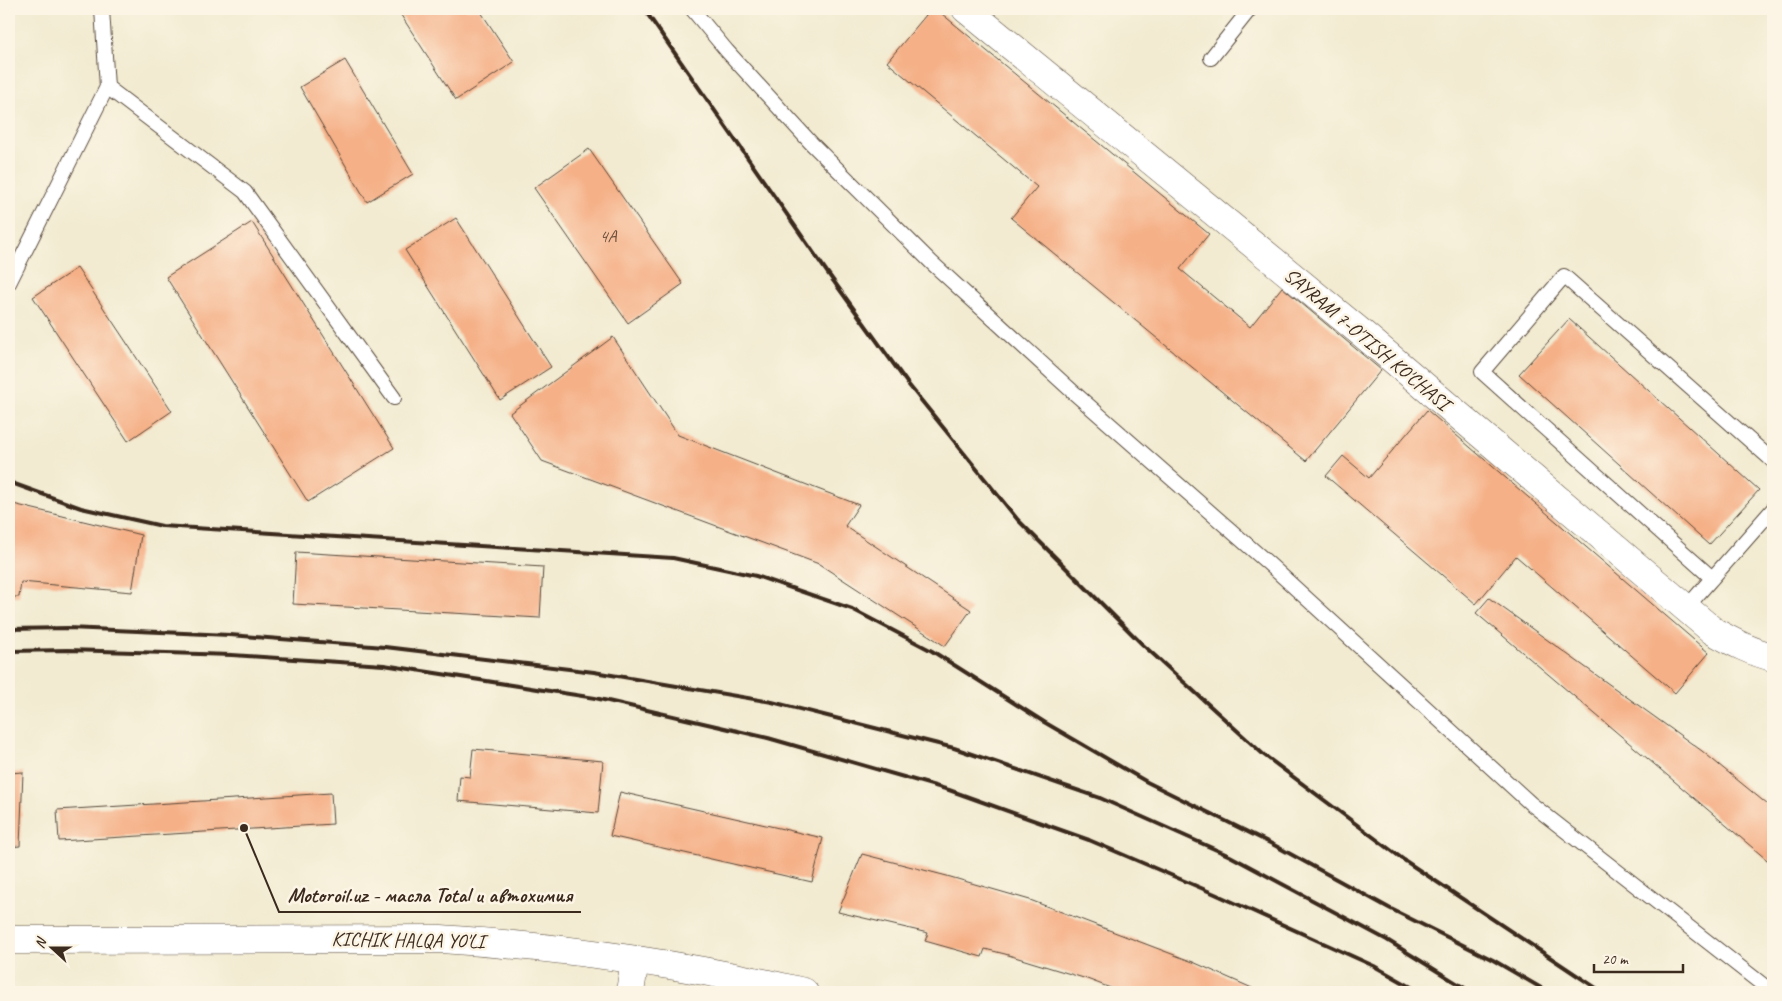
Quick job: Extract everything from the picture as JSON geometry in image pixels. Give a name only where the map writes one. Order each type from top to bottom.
[{"type":"main road","name":"SAYRAM 7-O'TISH KO'CHASI","points":[[966,9],[1364,335],[1713,631],[1736,644],[1773,657]]},
{"type":"main road","name":"KICHIK HALQA YO'LI","points":[[11,936],[440,938],[504,943],[635,960],[746,979],[804,992]]},
{"type":"main road","points":[[630,992],[635,960]]},
{"type":"lane","points":[[9,283],[107,87],[102,9]]},
{"type":"lane","points":[[692,9],[812,144],[932,263],[1072,391],[1269,564],[1530,804],[1772,992]]},
{"type":"lane","points":[[1211,58],[1250,9]]},
{"type":"lane","points":[[107,87],[245,192],[394,398]]},
{"type":"lane","points":[[1712,578],[1482,372],[1564,276],[1773,461]]},
{"type":"lane","points":[[1686,608],[1773,509]]},
{"type":"building","points":[[397,9],[479,9],[514,62],[456,100]]},
{"type":"building","points":[[931,9],[936,9],[1209,234],[1180,269],[1250,327],[1282,287],[1381,370],[1306,461],[1011,218],[1037,187],[887,62]]},
{"type":"building","points":[[345,60],[413,174],[367,202],[300,87]]},
{"type":"building","points":[[589,149],[683,284],[628,323],[534,188]]},
{"type":"building","points":[[456,218],[551,367],[500,400],[405,250]]},
{"type":"building","points":[[252,222],[394,448],[308,502],[166,277]]},
{"type":"building","points":[[77,268],[172,411],[128,441],[33,297]]},
{"type":"building","points":[[1569,319],[1759,490],[1709,545],[1519,374]]},
{"type":"building","points":[[613,337],[678,435],[859,505],[845,526],[971,610],[945,646],[819,564],[542,461],[510,413]]},
{"type":"building","points":[[1427,410],[1709,653],[1675,693],[1516,556],[1476,604],[1326,476],[1343,456],[1369,478]]},
{"type":"building","points":[[9,503],[141,535],[132,592],[21,582],[19,597],[9,597]]},
{"type":"building","points":[[296,552],[543,567],[540,618],[293,604]]},
{"type":"building","points":[[1489,598],[1702,751],[1773,809],[1773,865],[1476,613]]},
{"type":"building","points":[[473,749],[603,761],[598,813],[458,801],[460,776],[470,777]]},
{"type":"building","points":[[23,772],[20,846],[9,847],[9,773]]},
{"type":"building","points":[[620,792],[823,838],[812,882],[610,836]]},
{"type":"building","points":[[331,793],[333,824],[59,841],[57,810]]},
{"type":"building","points":[[862,854],[1030,900],[1193,962],[1261,992],[1121,992],[1087,979],[1005,954],[985,949],[982,957],[925,941],[928,933],[838,912]]},
{"type":"railway","points":[[644,9],[827,272],[908,384],[1018,520],[1142,644],[1264,755],[1404,860],[1602,992]]},
{"type":"railway","points":[[9,482],[81,508],[162,526],[673,558],[756,576],[852,609],[932,651],[1044,722],[1147,782],[1274,845],[1389,908],[1493,960],[1548,992]]},
{"type":"railway","points":[[9,629],[68,628],[230,635],[385,647],[594,672],[772,702],[954,748],[1100,798],[1230,856],[1387,940],[1471,992]]},
{"type":"railway","points":[[9,651],[68,650],[232,655],[384,665],[595,698],[768,738],[949,790],[1089,840],[1215,894],[1374,966],[1420,992]]},
{"type":"place","name":"Motoroil.uz - масла Total и автохимия","points":[[244,828]]}]
